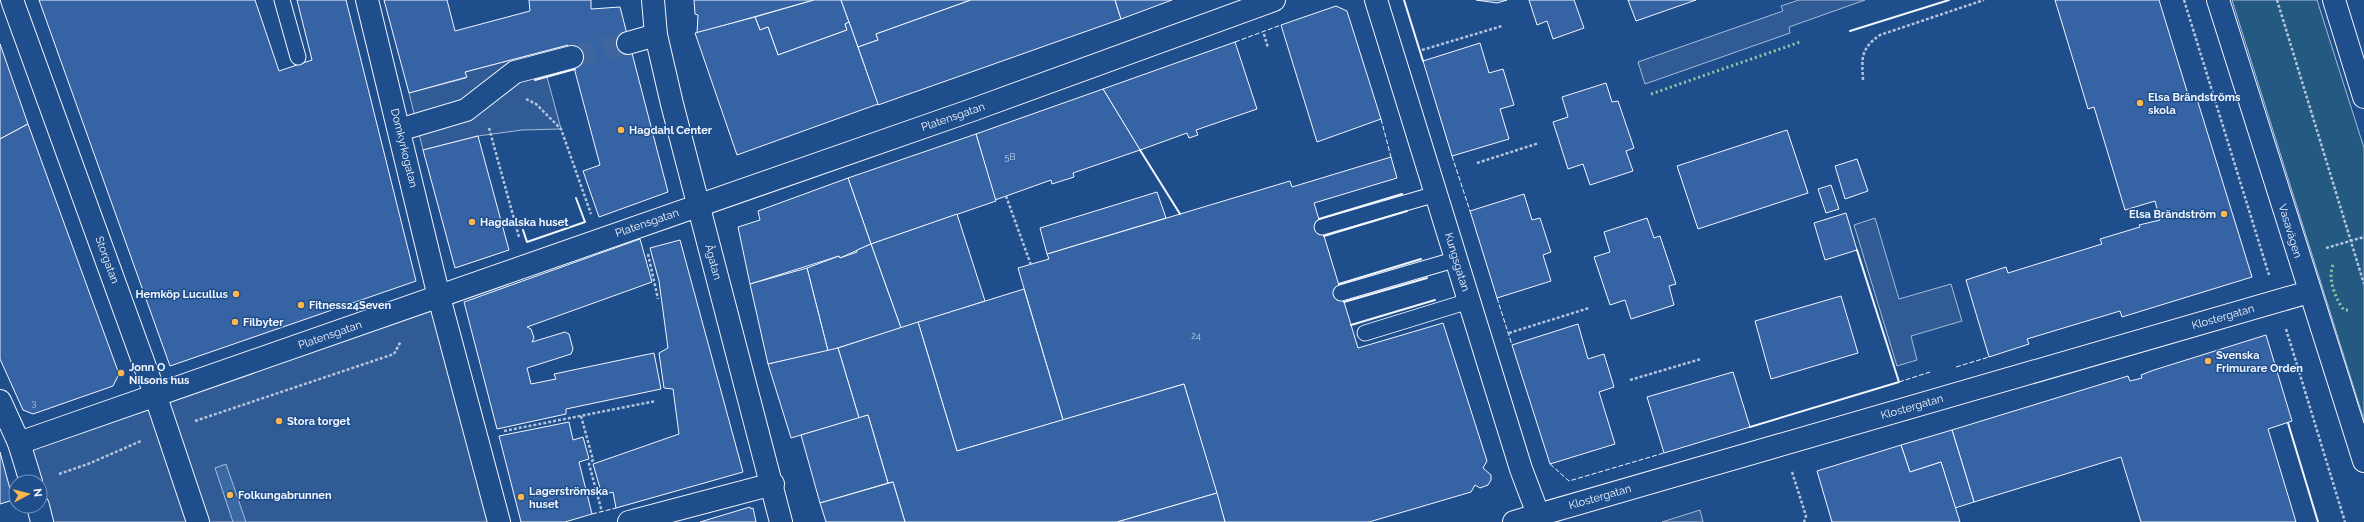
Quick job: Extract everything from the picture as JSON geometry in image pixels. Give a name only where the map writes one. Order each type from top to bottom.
[{"type":"street","name":"Storgatan","points":[[12,0],[156,397],[198,522]]},
{"type":"street","name":"Domkyrkogatan","points":[[367,0],[399,130],[431,300]]},
{"type":"street","name":"Ågatan","points":[[653,0],[656,35],[697,205],[782,522]]},
{"type":"street","name":"Platensgatan","points":[[19,444],[431,300],[639,225],[975,109],[1274,0]]},
{"type":"street","name":"Kungsgatan","points":[[1376,0],[1523,476],[1540,518]]},
{"type":"street","name":"Vasavägen","points":[[2218,0],[2309,292],[2364,461]]},
{"type":"street","points":[[2334,0],[2364,97]]},
{"type":"street","points":[[628,43],[656,35]]},
{"type":"street","points":[[399,130],[466,110],[515,72],[572,57]]},
{"type":"street","name":"Klostergatan","points":[[1514,522],[1540,518],[1783,444],[2309,292]]},
{"type":"street","points":[[431,300],[476,436],[499,522]]},
{"type":"street","points":[[0,401],[19,444],[28,474]]},
{"type":"street","points":[[628,522],[773,484]]},
{"type":"lane","points":[[282,0],[298,57]]},
{"type":"lane","points":[[1322,227],[1436,194]]},
{"type":"lane","points":[[1342,293],[1456,259]]},
{"type":"lane","points":[[1365,333],[1470,301]]},
{"type":"path","points":[[1863,80],[1862,54],[1868,43],[1880,35],[1984,0]]},
{"type":"path","points":[[2184,0],[2345,522]]},
{"type":"path","points":[[2277,0],[2364,284]]},
{"type":"path","points":[[1394,58],[1502,26]]},
{"type":"path","points":[[498,85],[536,104],[561,129],[589,210]]},
{"type":"path","points":[[490,134],[517,231]]},
{"type":"path","points":[[1477,162],[1539,143]]},
{"type":"path","points":[[1006,196],[1031,265]]},
{"type":"path","points":[[639,225],[656,281],[658,299]]},
{"type":"path","points":[[2321,250],[2364,237]]},
{"type":"path","points":[[58,474],[168,431],[394,354],[431,300]]},
{"type":"path","points":[[1482,342],[1589,308]]},
{"type":"path","points":[[1630,380],[1701,359]]},
{"type":"path","points":[[476,436],[656,401]]},
{"type":"path","points":[[581,416],[593,460],[589,464],[603,517]]},
{"type":"path","points":[[1783,444],[1806,516],[1804,522]]},
{"type":"shaded area","points":[[1799,0],[1865,0],[1789,27],[1790,33],[1645,84],[1638,62],[1783,11],[1781,6]]},
{"type":"shaded area","points":[[2232,0],[2317,0],[2364,148],[2364,420]]},
{"type":"shaded area","points":[[568,45],[575,69],[547,77],[561,129],[522,130],[478,136],[423,150],[409,93],[466,78],[465,72]]},
{"type":"shaded area","points":[[1875,218],[1899,299],[1951,284],[1962,321],[1911,336],[1917,360],[1897,366],[1854,225]]},
{"type":"shaded area","name":"Stora torget","points":[[439,297],[499,522],[42,522],[42,514],[48,514],[48,474],[36,474],[19,443]]},
{"type":"shaded area","name":"Folkungabrunnen","points":[[226,464],[246,522],[233,522],[215,468]]},
{"type":"shaded area","points":[[1700,510],[1703,522],[1662,522]]},
{"type":"building","points":[[39,0],[255,0],[279,71],[312,60],[297,0],[346,0],[416,281],[170,366]]},
{"type":"building","name":"Hagdahl Center","points":[[384,0],[447,0],[455,31],[530,11],[529,0],[591,0],[591,9],[620,7],[668,192],[599,217],[583,171],[600,165],[568,45],[465,72],[467,77],[409,93]]},
{"type":"building","points":[[694,0],[814,0],[697,33],[698,15],[695,14]]},
{"type":"building","points":[[814,0],[841,0],[849,22],[845,24],[847,30],[778,55],[768,27],[760,30],[755,17]]},
{"type":"building","points":[[841,0],[971,0],[876,34],[878,40],[858,47]]},
{"type":"building","points":[[971,0],[1115,0],[1121,19],[878,105],[858,47],[878,40],[876,34]]},
{"type":"building","points":[[1115,0],[1172,0],[1121,19]]},
{"type":"building","points":[[1476,0],[1507,0],[1497,3]]},
{"type":"building","points":[[1529,0],[1574,0],[1584,28],[1553,39],[1547,21],[1537,25]]},
{"type":"building","points":[[1628,0],[1696,0],[1636,21]]},
{"type":"building","points":[[2055,0],[2159,0],[2190,101],[2197,99],[2252,277],[2122,317],[2120,311],[2027,339],[2029,344],[1989,357],[1966,280],[2006,267],[2008,273],[2102,244],[2100,239],[2140,227],[2139,225],[2160,220],[2155,201],[2125,210],[2094,107],[2088,109]]},
{"type":"building","points":[[1336,6],[1347,11],[1381,119],[1317,142],[1281,25]]},
{"type":"building","points":[[755,17],[760,30],[768,27],[778,55],[847,30],[845,24],[849,22],[878,104],[737,155],[695,33]]},
{"type":"building","points":[[1235,42],[1257,109],[1196,130],[1198,135],[1189,138],[1187,133],[1140,150],[1103,89]]},
{"type":"building","points":[[1480,43],[1489,73],[1503,69],[1514,105],[1500,109],[1509,139],[1452,156],[1423,61]]},
{"type":"building","points":[[0,44],[28,124],[0,139]]},
{"type":"building","points":[[1606,83],[1612,102],[1618,101],[1634,148],[1626,151],[1633,171],[1590,185],[1583,164],[1568,169],[1553,122],[1568,117],[1562,97]]},
{"type":"building","points":[[1103,89],[1140,150],[1073,173],[1074,177],[1052,184],[1051,180],[995,200],[976,134]]},
{"type":"building","points":[[28,124],[119,374],[113,386],[33,414],[23,410],[0,359],[0,139]]},
{"type":"building","points":[[1787,130],[1808,193],[1698,229],[1677,166]]},
{"type":"building","points":[[976,134],[996,201],[871,244],[848,178]]},
{"type":"building","name":"Hagdalska huset","points":[[478,136],[509,250],[455,268],[423,150]]},
{"type":"building","points":[[1391,157],[1397,178],[1314,203],[1358,348],[1443,323],[1487,461],[1483,468],[1491,475],[1491,480],[1488,485],[1480,488],[1475,485],[1471,492],[1369,522],[1225,522],[1184,384],[1063,420],[1018,268],[1049,259],[1047,254],[1290,181],[1292,187]]},
{"type":"building","points":[[1857,159],[1868,191],[1845,199],[1835,166]]},
{"type":"building","points":[[848,178],[871,244],[840,258],[839,256],[750,284],[738,227],[760,220],[758,211]]},
{"type":"building","points":[[1831,185],[1839,209],[1826,213],[1818,189]]},
{"type":"building","points":[[1157,192],[1166,218],[1047,254],[1040,228]]},
{"type":"building","points":[[1524,194],[1532,220],[1540,218],[1551,252],[1543,255],[1551,281],[1497,298],[1470,211]]},
{"type":"building","points":[[1846,213],[1857,250],[1825,260],[1814,223]]},
{"type":"building","points":[[957,214],[985,301],[901,328],[871,244]]},
{"type":"building","points":[[1647,218],[1654,238],[1660,236],[1676,284],[1669,286],[1674,305],[1631,319],[1625,300],[1610,305],[1594,257],[1610,252],[1604,232]]},
{"type":"building","points":[[640,239],[652,282],[527,327],[531,329],[534,338],[532,342],[565,332],[569,334],[573,349],[571,354],[527,368],[531,384],[556,379],[554,374],[654,353],[661,389],[566,409],[566,414],[497,429],[464,302]]},
{"type":"building","points":[[680,240],[743,472],[616,508],[613,492],[602,495],[593,464],[679,434],[673,389],[664,388],[659,353],[668,348],[659,281],[650,248]]},
{"type":"building","points":[[871,244],[901,328],[828,351],[807,268],[839,256],[840,258],[857,252],[857,250]]},
{"type":"building","points":[[807,268],[828,351],[768,364],[750,284]]},
{"type":"building","points":[[1024,289],[1063,420],[957,451],[918,322]]},
{"type":"building","points":[[1841,296],[1858,353],[1771,379],[1755,321]]},
{"type":"building","points":[[918,322],[957,451],[1184,384],[1217,493],[1117,522],[905,522],[893,482],[888,483],[868,415],[859,418],[838,348]]},
{"type":"building","points":[[1578,324],[1588,359],[1604,354],[1614,387],[1599,392],[1615,444],[1550,464],[1512,345]]},
{"type":"building","points":[[2266,335],[2292,421],[2268,429],[2296,522],[2141,522],[2121,457],[1974,502],[1952,430],[2128,376],[2130,381],[2142,378],[2141,375],[2154,370]]},
{"type":"building","points":[[838,348],[859,418],[791,438],[768,364]]},
{"type":"building","points":[[1733,372],[1750,427],[1664,453],[1647,397]]},
{"type":"building","points":[[868,415],[888,483],[820,503],[801,435]]},
{"type":"building","points":[[569,422],[573,440],[583,437],[589,459],[579,462],[592,514],[565,522],[521,522],[499,436]]},
{"type":"building","points":[[1952,430],[1974,502],[1955,508],[1941,462],[1910,472],[1901,445]]},
{"type":"building","points":[[1901,445],[1910,472],[1941,462],[1960,522],[1832,522],[1817,471]]},
{"type":"building","points":[[0,452],[8,482],[8,502],[0,504]]},
{"type":"building","points":[[893,482],[905,522],[826,522],[820,503]]},
{"type":"building","points":[[1217,493],[1225,522],[1117,522]]},
{"type":"building","points":[[750,507],[751,509],[753,508],[756,522],[700,522]]},
{"type":"tunnel","points":[[572,57],[628,43]]},
{"type":"hedge","points":[[1651,94],[1800,42]]},
{"type":"hedge","points":[[2333,265],[2331,276],[2335,295],[2344,310],[2349,310]]},
{"type":"fence","points":[[1235,42],[1281,25]]},
{"type":"fence","points":[[1381,119],[1391,157]]},
{"type":"fence","points":[[1452,156],[1470,211]]},
{"type":"fence","points":[[1497,298],[1512,345]]},
{"type":"fence","points":[[1956,367],[1989,357]]},
{"type":"fence","points":[[1899,382],[1930,372]]},
{"type":"fence","points":[[1550,464],[1569,481],[1664,453]]},
{"type":"fence","points":[[592,514],[616,508]]},
{"type":"wall","points":[[1404,0],[1423,61]]},
{"type":"wall","points":[[1850,31],[1949,0]]},
{"type":"wall","points":[[535,80],[575,69]]},
{"type":"wall","points":[[1140,150],[1180,214]]},
{"type":"wall","points":[[1319,219],[1402,194]]},
{"type":"wall","points":[[523,230],[527,242],[585,222],[576,198]]},
{"type":"wall","points":[[1324,236],[1407,211]]},
{"type":"wall","points":[[1750,427],[1899,382],[1857,250]]},
{"type":"wall","points":[[1339,284],[1421,259]]},
{"type":"wall","points":[[1344,302],[1427,278]]},
{"type":"wall","points":[[1351,325],[1435,300]]},
{"type":"wall","points":[[2288,423],[2318,522]]},
{"type":"place","name":"Elsa Brändströms skola","points":[[2140,103]]},
{"type":"place","name":"Hagdahl Center","points":[[621,130]]},
{"type":"place","name":"Elsa Brändström","points":[[2224,214]]},
{"type":"place","name":"Hagdalska huset","points":[[472,222]]},
{"type":"place","name":"Hemköp Lucullus","points":[[236,294]]},
{"type":"place","name":"Fitness24Seven","points":[[301,305]]},
{"type":"place","name":"Filbyter","points":[[235,322]]},
{"type":"place","name":"Svenska Frimurare Orden","points":[[2208,361]]},
{"type":"place","name":"Jonn O Nilsons hus","points":[[121,373]]},
{"type":"place","name":"Stora torget","points":[[279,421]]},
{"type":"place","name":"Folkungabrunnen","points":[[230,495]]},
{"type":"place","name":"Lagerströmska huset","points":[[521,497]]}]
